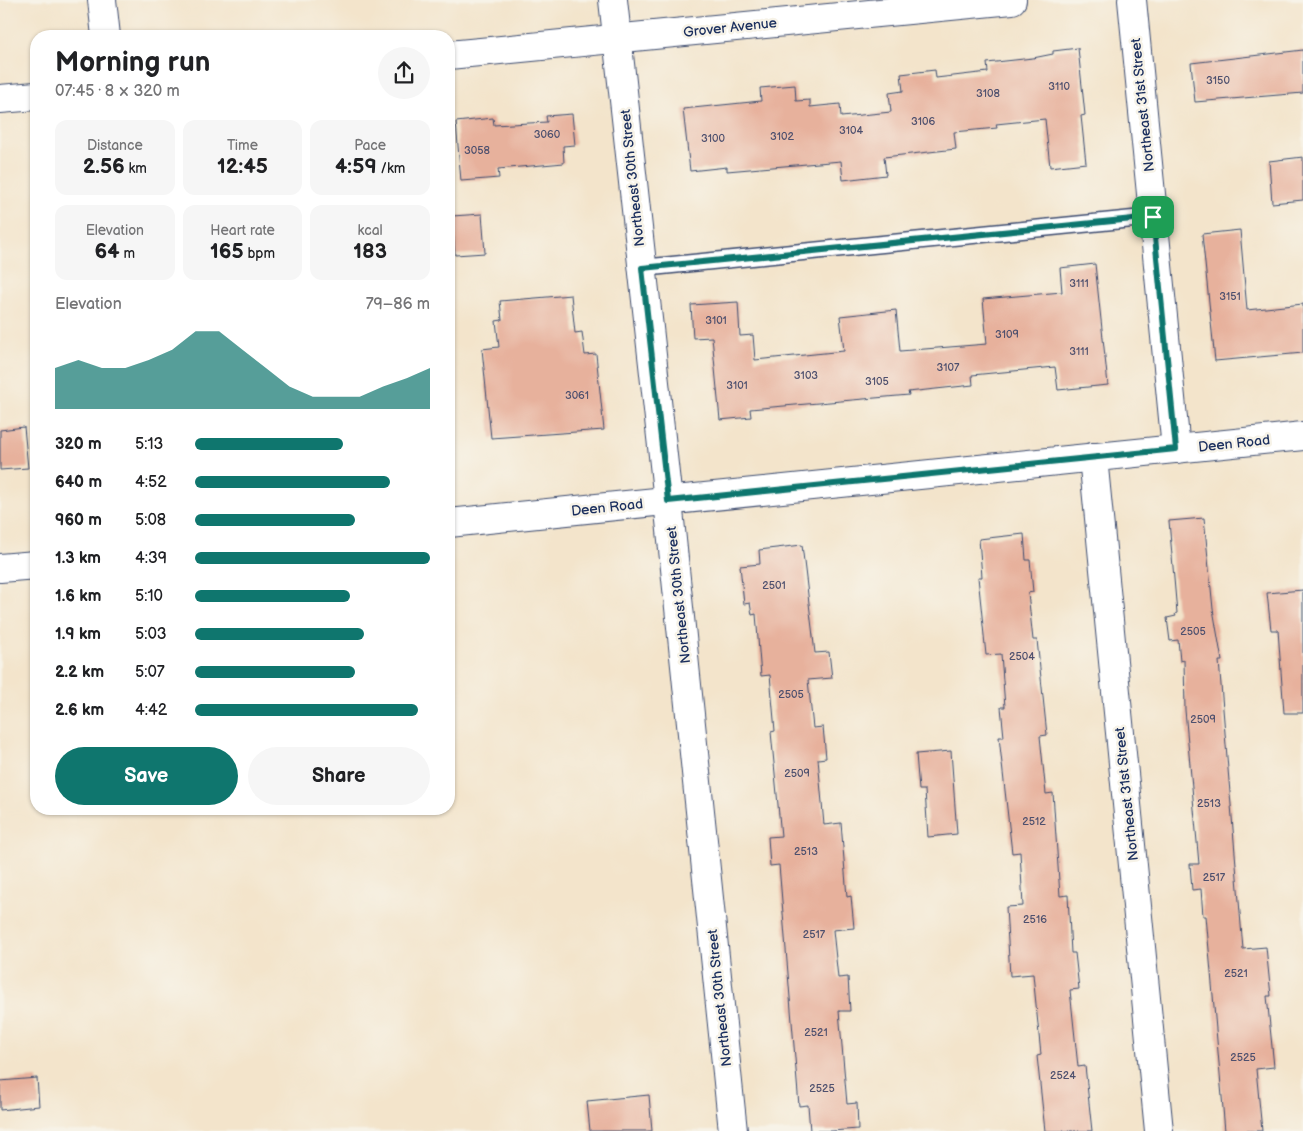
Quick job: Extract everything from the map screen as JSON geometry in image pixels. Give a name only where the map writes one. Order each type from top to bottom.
[{"type":"street","points":[[102,0],[105,30]]},
{"type":"street","name":"Northeast 30th Street","points":[[613,0],[668,501],[733,1131]]},
{"type":"street","name":"Grover Avenue","points":[[455,54],[1012,0]]},
{"type":"street","name":"Northeast 31st Street","points":[[1132,0],[1176,449]]},
{"type":"street","points":[[0,99],[30,96]]},
{"type":"street","name":"Deen Road","points":[[455,522],[1303,436]]},
{"type":"street","name":"Northeast 31st Street","points":[[1093,457],[1159,1131]]},
{"type":"street","points":[[0,568],[30,566]]},
{"type":"lane","points":[[642,268],[1153,217]]},
{"type":"building","points":[[1078,48],[1085,115],[1081,116],[1086,163],[1050,167],[1045,119],[996,124],[997,128],[954,132],[956,149],[884,157],[886,175],[843,180],[841,161],[727,171],[727,167],[690,171],[683,109],[761,101],[760,88],[795,85],[796,101],[810,100],[810,107],[840,104],[841,117],[891,112],[889,93],[903,91],[901,74],[935,70],[936,78],[988,72],[987,63],[1033,58],[1053,54],[1053,51]]},
{"type":"building","points":[[1303,50],[1303,93],[1195,102],[1191,63]]},
{"type":"building","points":[[572,114],[575,145],[563,146],[564,163],[498,169],[499,178],[461,181],[456,122],[493,118],[494,125],[547,122],[546,116]]},
{"type":"building","points":[[1303,157],[1303,200],[1272,203],[1269,161]]},
{"type":"building","points":[[482,214],[485,253],[455,255],[455,216]]},
{"type":"building","points":[[1240,230],[1247,310],[1303,304],[1303,353],[1215,361],[1202,234]]},
{"type":"building","points":[[1095,264],[1108,385],[1058,390],[1055,367],[972,375],[973,385],[908,392],[909,395],[750,409],[751,417],[720,420],[712,337],[693,338],[691,305],[738,302],[740,336],[753,335],[755,360],[844,351],[840,316],[896,310],[900,351],[987,344],[983,299],[1062,292],[1060,268]]},
{"type":"building","points":[[571,295],[575,333],[582,332],[585,355],[596,354],[604,430],[491,438],[482,349],[499,347],[496,321],[502,320],[500,301]]},
{"type":"building","points":[[24,427],[28,468],[0,470],[0,430]]},
{"type":"building","points":[[1204,518],[1213,609],[1222,661],[1219,661],[1243,949],[1266,947],[1271,996],[1267,996],[1274,1067],[1256,1069],[1262,1131],[1225,1131],[1206,916],[1203,916],[1201,889],[1192,890],[1190,864],[1199,864],[1185,710],[1184,660],[1180,661],[1178,640],[1170,641],[1167,618],[1176,616],[1175,614],[1177,613],[1169,521]]},
{"type":"building","points":[[1024,534],[1026,560],[1030,560],[1033,592],[1028,593],[1033,640],[1037,640],[1047,735],[1040,736],[1046,794],[1053,793],[1060,896],[1068,895],[1071,953],[1075,953],[1079,989],[1070,990],[1078,1067],[1085,1066],[1092,1131],[1045,1131],[1037,1056],[1041,1055],[1033,974],[1010,976],[1006,907],[1023,906],[1020,852],[1012,853],[999,737],[1004,737],[1001,707],[1005,707],[1001,654],[986,655],[978,577],[982,577],[979,539]]},
{"type":"building","points":[[802,545],[815,653],[829,652],[832,678],[808,680],[813,728],[823,727],[826,758],[818,759],[824,825],[841,823],[847,897],[851,896],[854,928],[833,930],[838,978],[848,977],[850,1011],[839,1011],[847,1104],[857,1103],[858,1129],[832,1131],[810,1131],[808,1105],[799,1106],[779,865],[770,866],[768,837],[781,836],[771,732],[775,731],[770,675],[761,676],[756,614],[752,615],[750,603],[744,604],[740,566],[760,564],[759,550]]},
{"type":"building","points":[[1303,590],[1303,713],[1284,713],[1278,630],[1271,630],[1267,593]]},
{"type":"building","points":[[951,751],[957,834],[928,837],[925,790],[919,790],[916,754]]},
{"type":"building","points":[[37,1078],[39,1106],[0,1110],[0,1081]]},
{"type":"building","points":[[649,1095],[652,1131],[590,1131],[587,1101]]},
{"type":"route","points":[[1153,217],[1176,449],[668,501],[642,268],[1153,217]]}]
